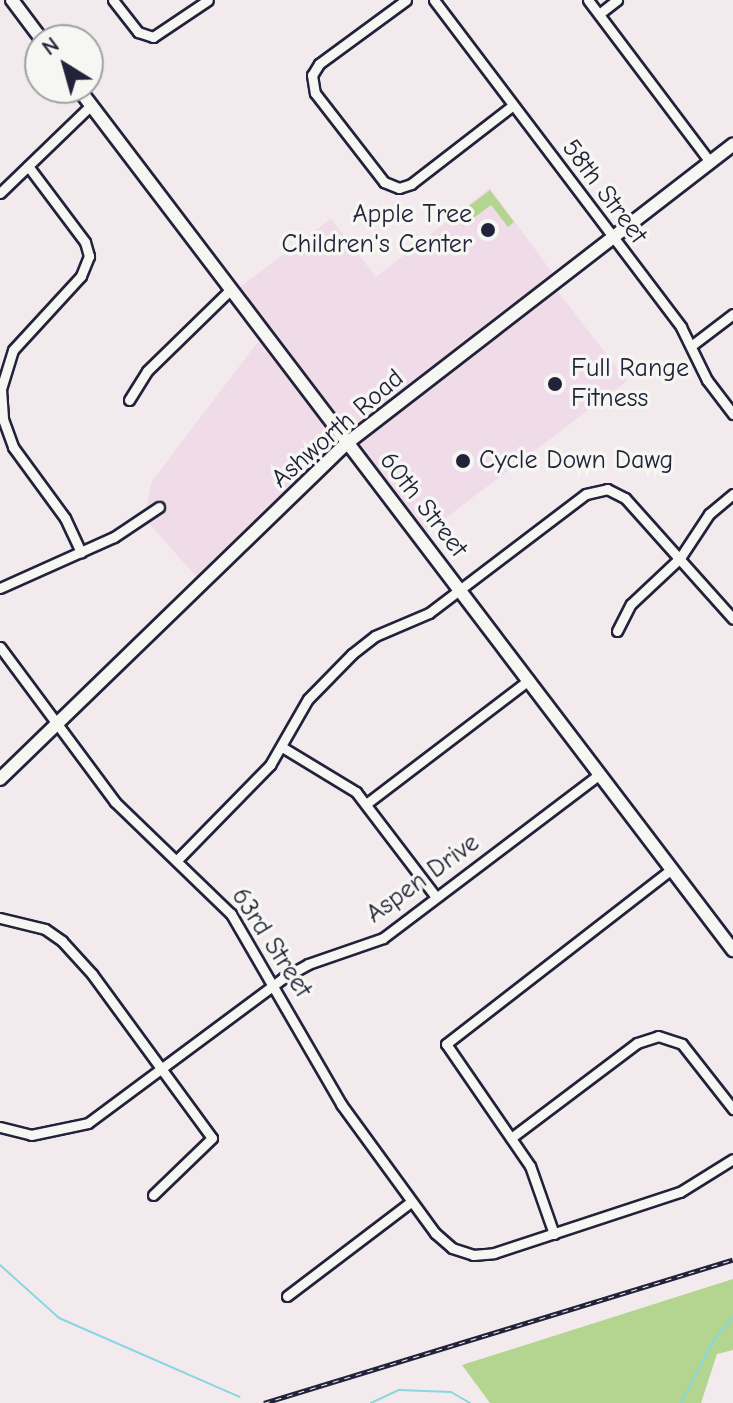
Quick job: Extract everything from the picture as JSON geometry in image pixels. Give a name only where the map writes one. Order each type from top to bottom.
[{"type":"main road","points":[[12,0],[30,24]]},
{"type":"main road","name":"60th Street","points":[[91,105],[733,950]]},
{"type":"main road","name":"Ashworth Road","points":[[0,779],[347,443],[733,145]]},
{"type":"street","points":[[113,0],[138,32],[153,37],[168,31],[208,0]]},
{"type":"street","points":[[406,0],[319,64],[312,87],[387,185],[411,184],[512,106]]},
{"type":"street","name":"58th Street","points":[[434,0],[691,346],[707,380],[733,414]]},
{"type":"street","points":[[588,0],[710,162]]},
{"type":"street","points":[[599,14],[617,0]]},
{"type":"street","points":[[0,193],[91,105]]},
{"type":"street","points":[[28,166],[85,242],[89,256],[81,276],[13,350],[1,389],[3,419],[13,447],[65,518],[81,552]]},
{"type":"street","points":[[129,400],[147,371],[231,289]]},
{"type":"street","points":[[691,346],[733,314]]},
{"type":"street","points":[[178,859],[282,747],[308,699],[352,654],[461,590],[586,494],[607,489],[632,505],[733,619]]},
{"type":"street","points":[[617,631],[631,604],[680,558],[709,514],[733,494]]},
{"type":"street","points":[[0,588],[127,531],[159,507]]},
{"type":"street","name":"63rd Street","points":[[0,647],[115,802],[178,859],[231,914],[275,985],[341,1104],[411,1202],[450,1246],[484,1255],[554,1234]]},
{"type":"street","points":[[366,804],[529,680]]},
{"type":"street","points":[[282,747],[344,782],[366,804],[436,897]]},
{"type":"street","name":"Aspen Drive","points":[[0,1127],[31,1135],[63,1132],[88,1123],[308,964],[372,943],[600,774]]},
{"type":"street","points":[[672,869],[446,1044],[530,1166],[554,1234],[692,1188],[733,1159]]},
{"type":"street","points":[[0,918],[45,929],[62,941],[212,1138],[153,1195]]},
{"type":"street","points":[[511,1138],[637,1043],[658,1036],[682,1044],[733,1109]]},
{"type":"street","points":[[287,1296],[411,1202]]},
{"type":"shaded area","points":[[490,188],[557,279],[552,284],[627,381],[419,538],[347,443],[202,583],[144,518],[152,481],[264,334],[233,292],[331,219],[376,277]]},
{"type":"green space","points":[[490,190],[514,222],[508,227],[491,205],[463,226],[456,216]]},
{"type":"green space","points":[[733,1279],[733,1350],[717,1354],[701,1403],[490,1403],[462,1365]]},
{"type":"waterway","points":[[0,1265],[59,1318],[240,1397]]},
{"type":"waterway","points":[[681,1403],[713,1341],[733,1317]]},
{"type":"waterway","points":[[371,1403],[399,1390],[451,1392],[470,1403]]},
{"type":"railway","points":[[264,1403],[733,1260]]},
{"type":"place","name":"Apple Tree Children's Center","points":[[488,230]]},
{"type":"place","name":"Full Range Fitness","points":[[555,384]]},
{"type":"place","name":"Cycle Down Dawg","points":[[463,461]]}]
